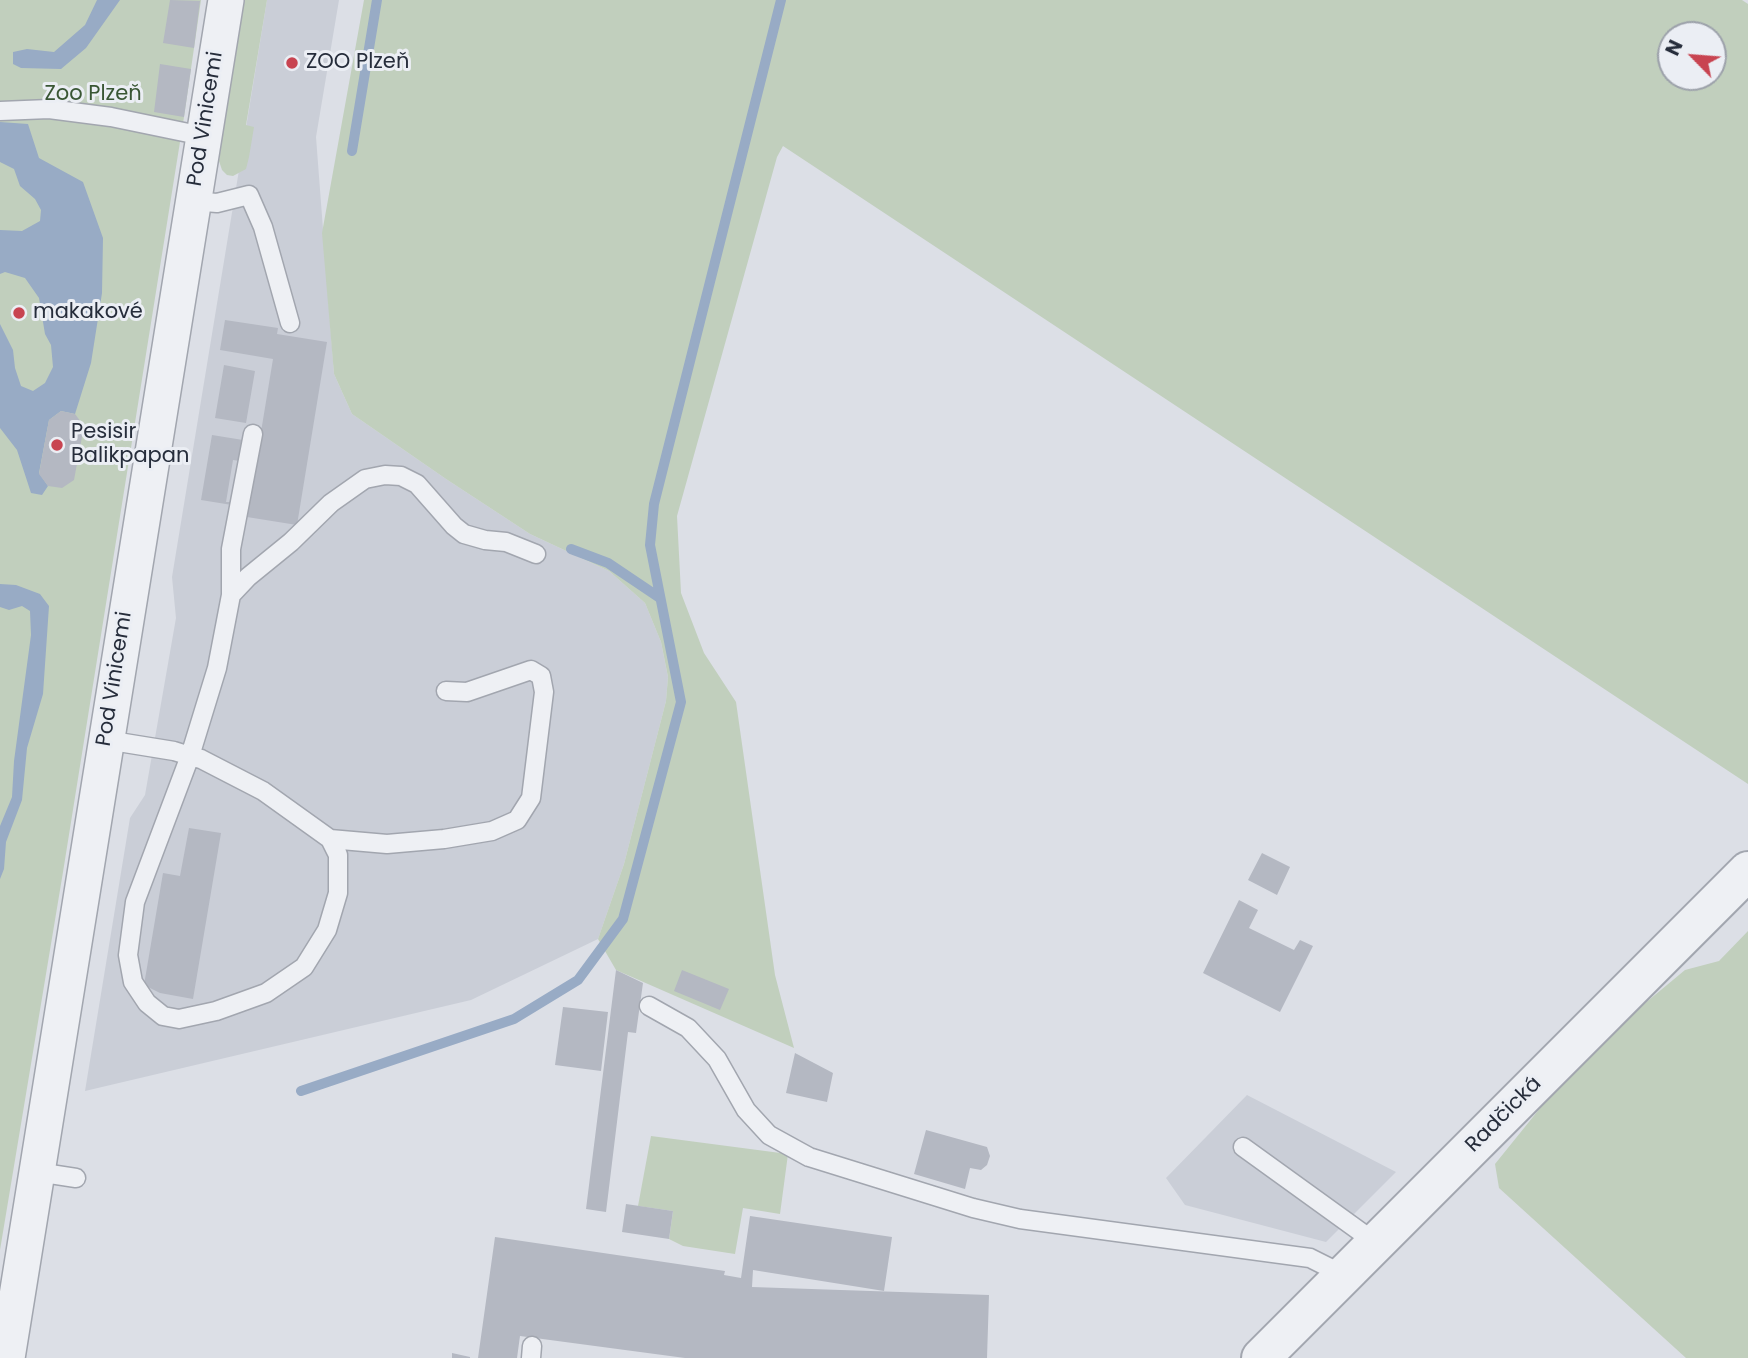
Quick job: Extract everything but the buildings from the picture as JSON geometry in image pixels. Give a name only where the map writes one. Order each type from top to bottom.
[{"type":"street","name":"Pod Vinicemi","points":[[7,1358],[226,0]]},
{"type":"street","name":"Radčická","points":[[1261,1358],[1748,872]]},
{"type":"lane","points":[[0,111],[61,110],[111,117],[203,136]]},
{"type":"lane","points":[[192,201],[217,203],[249,195],[264,227],[289,323]]},
{"type":"lane","points":[[106,740],[167,750],[190,756],[201,759],[263,792],[330,839],[338,855],[338,894],[327,930],[304,967],[266,993],[216,1011],[179,1019],[163,1016],[146,1003],[133,982],[128,956],[135,902],[190,756],[217,668],[231,595],[231,549],[253,434]]},
{"type":"lane","points":[[231,595],[331,503],[365,479],[385,475],[401,476],[417,484],[464,534],[506,542],[536,554]]},
{"type":"lane","points":[[330,839],[387,844],[444,839],[492,831],[517,820],[531,798],[544,692],[541,676],[531,670],[467,692],[446,691]]},
{"type":"lane","points":[[649,1006],[688,1028],[717,1059],[746,1110],[769,1135],[809,1157],[972,1208],[1020,1219],[1310,1258],[1344,1275]]},
{"type":"lane","points":[[1243,1147],[1376,1243]]},
{"type":"lane","points":[[37,1172],[76,1178]]},
{"type":"shaded area","points":[[267,0],[339,0],[316,137],[334,374],[352,414],[530,534],[609,571],[645,603],[661,642],[668,677],[666,701],[624,864],[598,939],[471,1000],[85,1091],[130,818],[145,795],[176,618],[172,577]]},
{"type":"shaded area","points":[[1247,1095],[1396,1172],[1326,1242],[1185,1205],[1166,1178]]},
{"type":"green space","name":"Zoo Plzeň","points":[[0,0],[201,0],[63,872],[0,1250]]},
{"type":"green space","points":[[241,0],[267,0],[246,125],[254,127],[249,157],[246,169],[233,176],[222,170],[219,161]]},
{"type":"green space","points":[[364,0],[1742,0],[1748,4],[1748,784],[783,146],[777,157],[677,516],[681,593],[704,653],[736,702],[775,975],[794,1048],[616,970],[598,939],[624,864],[666,701],[668,677],[661,642],[645,603],[609,571],[530,534],[352,414],[334,374],[322,233]]},
{"type":"green space","points":[[1748,931],[1748,1358],[1686,1358],[1499,1188],[1495,1164],[1566,1076],[1626,1019],[1685,970],[1719,961]]},
{"type":"green space","points":[[651,1136],[788,1154],[780,1214],[743,1208],[735,1254],[683,1246],[669,1239],[673,1211],[638,1206]]},
{"type":"water","points":[[97,0],[120,0],[86,48],[61,69],[21,68],[13,64],[13,52],[27,49],[54,52],[85,25]]},
{"type":"water","points":[[0,122],[28,124],[39,158],[83,182],[103,238],[102,293],[91,363],[75,414],[61,411],[49,420],[39,473],[48,486],[42,495],[31,493],[17,450],[0,428],[0,324],[13,350],[21,386],[33,391],[45,383],[53,367],[51,345],[45,334],[39,298],[25,278],[5,272],[0,274],[0,230],[22,231],[40,221],[41,210],[35,199],[20,186],[14,169],[0,162]]},
{"type":"water","points":[[0,584],[16,585],[40,594],[49,606],[43,694],[27,748],[22,800],[6,842],[4,869],[0,879],[0,826],[12,797],[14,761],[31,635],[30,611],[22,606],[9,610],[0,607]]},
{"type":"waterway","points":[[352,151],[377,0]]},
{"type":"waterway","points":[[301,1091],[514,1019],[578,980],[623,919],[681,702],[650,545],[654,504],[781,0]]},
{"type":"waterway","points":[[571,549],[608,563],[660,598]]},
{"type":"place","name":"ZOO Plzeň","points":[[292,63]]},
{"type":"place","name":"makakové","points":[[19,313]]},
{"type":"place","name":"Pesisir Balikpapan","points":[[57,445]]}]
